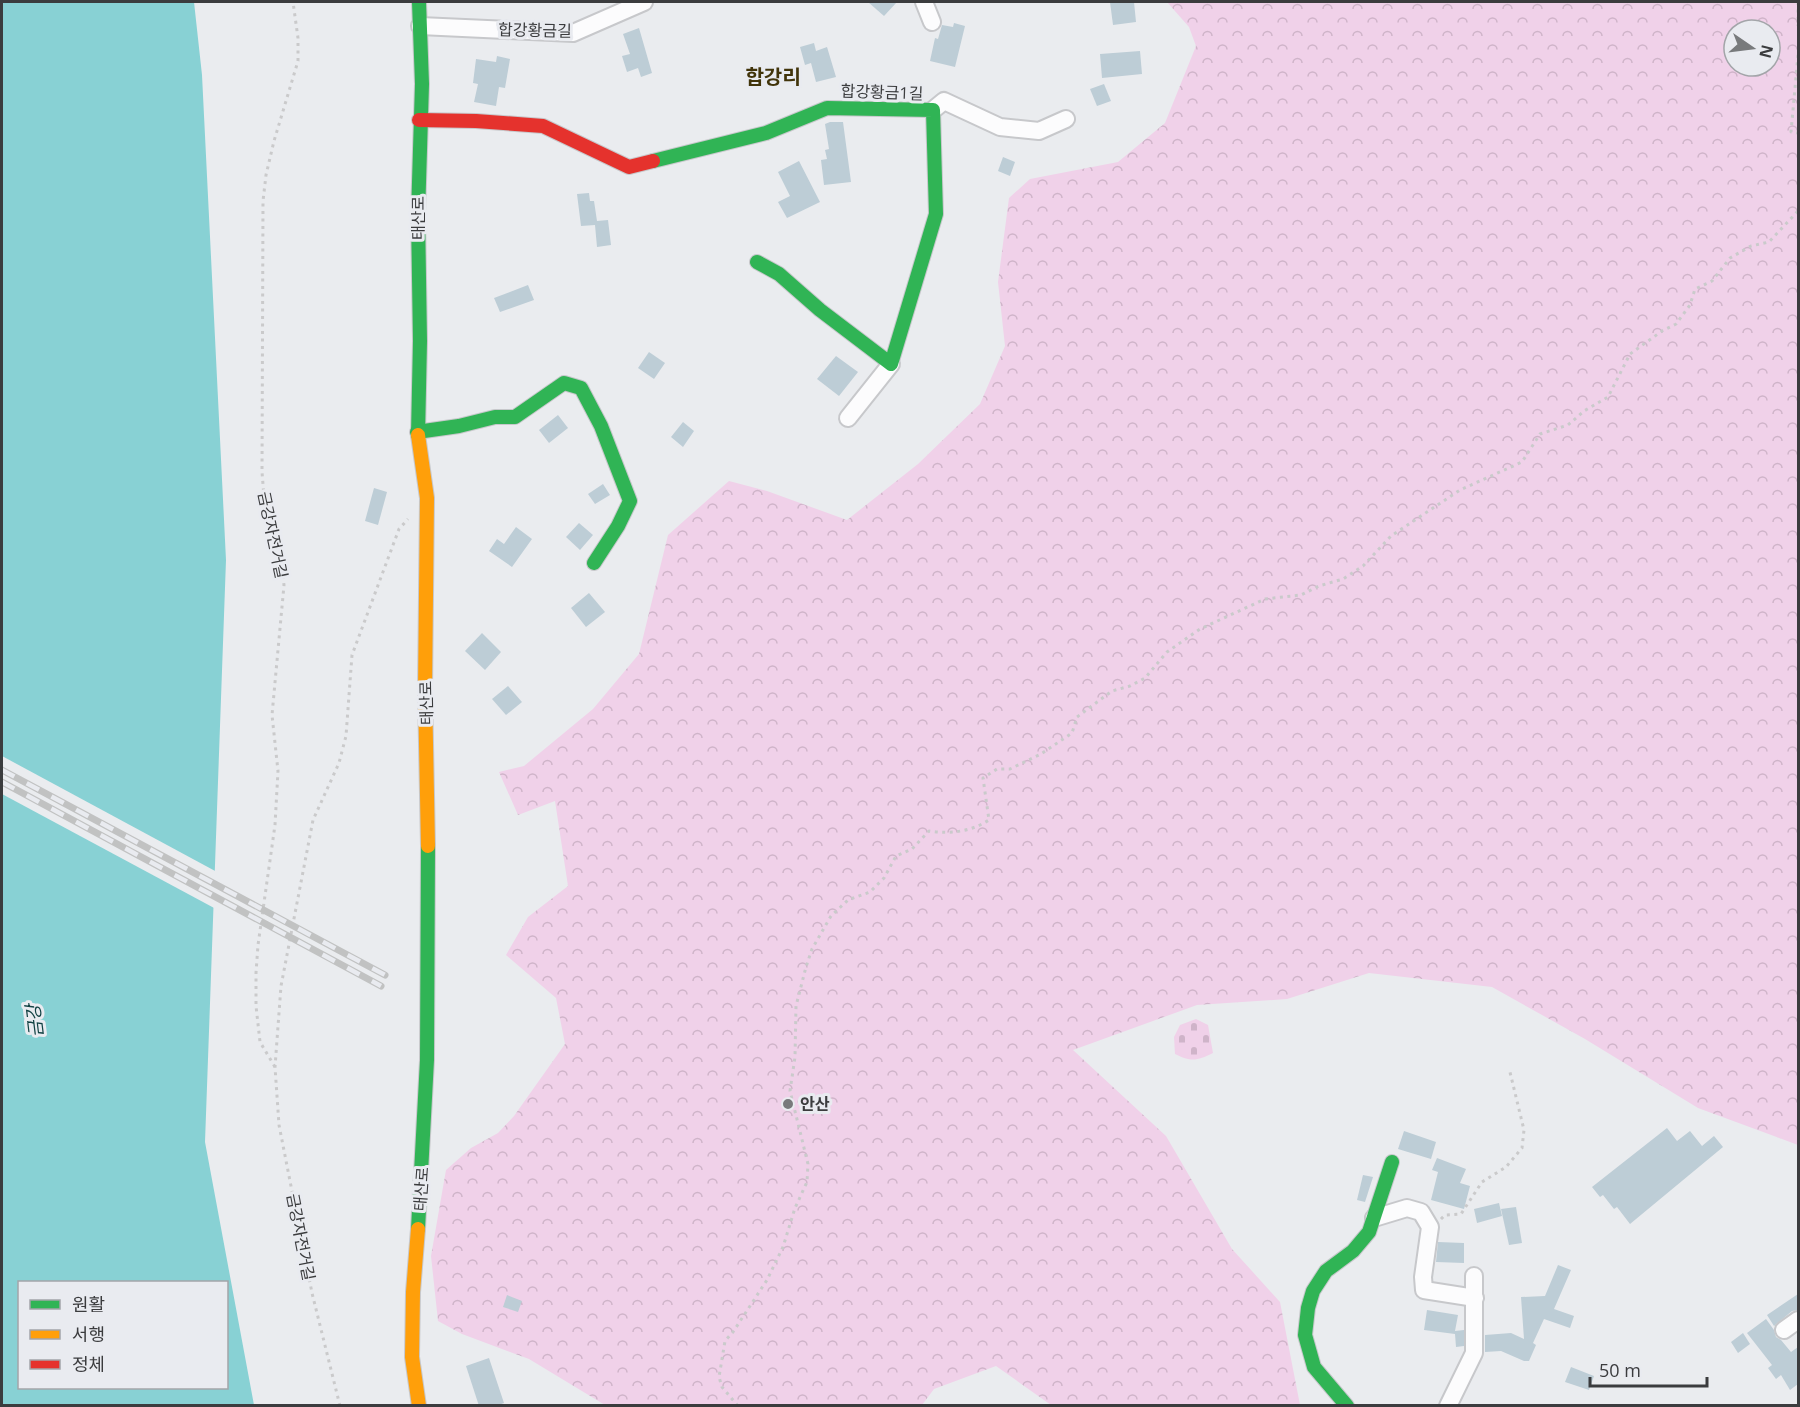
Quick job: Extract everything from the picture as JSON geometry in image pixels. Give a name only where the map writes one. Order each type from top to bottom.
[{"type":"street","name":"태산로","points":[[418,2],[422,84],[419,120],[420,341],[417,432],[428,498],[425,692],[428,833],[427,1060],[412,1357],[419,1406]]},
{"type":"street","name":"합강황금길","points":[[420,26],[573,33],[644,2]]},
{"type":"street","points":[[924,2],[932,22]]},
{"type":"street","points":[[933,110],[944,101],[1000,127],[1039,131],[1066,119]]},
{"type":"street","name":"합강황금1길","points":[[419,120],[543,126],[629,167],[766,133],[826,108],[933,110],[936,214],[891,364]]},
{"type":"street","points":[[757,262],[779,274],[820,310],[891,364],[848,418]]},
{"type":"street","points":[[417,432],[459,426],[495,417],[515,417],[564,383],[581,388],[601,426],[630,501],[618,526],[594,563]]},
{"type":"street","points":[[1347,1406],[1314,1367],[1305,1335],[1308,1308],[1313,1291],[1326,1271],[1353,1251],[1369,1232],[1392,1162]]},
{"type":"street","points":[[1374,1218],[1407,1208],[1421,1212],[1430,1227],[1423,1277],[1424,1290],[1475,1298]]},
{"type":"street","points":[[1448,1406],[1474,1353],[1474,1276]]},
{"type":"street","points":[[1784,1330],[1798,1320]]},
{"type":"path","name":"금강자전거길","points":[[275,1067],[260,1042],[256,1006],[258,945],[271,855],[277,792],[278,771],[272,715],[284,585],[280,554],[265,508],[262,472],[263,201],[271,152],[297,61],[298,38],[293,2]]},
{"type":"path","points":[[1798,2],[1798,26]]},
{"type":"path","points":[[1798,55],[1791,132],[1798,133]]},
{"type":"path","points":[[738,1406],[722,1387],[719,1377],[725,1341],[767,1280],[783,1247],[795,1208],[807,1182],[808,1164],[790,1091],[795,1048],[796,1006],[812,949],[831,916],[848,900],[870,892],[884,878],[896,856],[912,849],[929,831],[944,833],[962,831],[976,828],[989,820],[983,778],[997,769],[1010,769],[1041,754],[1072,733],[1077,717],[1112,691],[1130,686],[1145,678],[1167,652],[1200,629],[1265,599],[1300,595],[1319,586],[1343,579],[1363,566],[1391,536],[1451,496],[1522,462],[1540,434],[1568,424],[1584,411],[1608,397],[1630,354],[1676,324],[1690,305],[1695,289],[1712,281],[1730,258],[1751,246],[1769,242],[1798,212]]},
{"type":"path","name":"금강자전거길","points":[[340,1406],[312,1293],[279,1125],[275,1067],[281,986],[313,820],[339,763],[346,736],[352,655],[399,530],[428,498]]},
{"type":"path","points":[[1430,1227],[1445,1215],[1461,1214],[1482,1182],[1506,1167],[1522,1148],[1524,1130],[1509,1068]]},
{"type":"green space","points":[[1167,2],[1798,2],[1798,1145],[1698,1108],[1585,1039],[1492,987],[1369,973],[1287,999],[1197,1005],[1073,1050],[1166,1136],[1232,1249],[1280,1302],[1300,1405],[1051,1405],[996,1366],[934,1389],[922,1405],[605,1405],[529,1359],[462,1334],[438,1321],[431,1256],[446,1170],[471,1148],[498,1133],[514,1116],[565,1044],[556,998],[506,955],[528,917],[568,886],[555,801],[518,815],[499,772],[524,766],[593,709],[639,654],[668,535],[729,481],[767,491],[847,520],[918,464],[980,404],[1005,346],[998,282],[1009,198],[1030,179],[1118,162],[1165,123],[1196,46],[1189,27]]},
{"type":"green space","points":[[1196,1019],[1208,1025],[1213,1053],[1194,1060],[1175,1054],[1174,1037],[1180,1025]]},
{"type":"water","name":"금강","points":[[2,2],[194,2],[202,75],[226,560],[205,1142],[254,1405],[2,1406]]},
{"type":"pier","points":[[2,756],[217,872],[216,909],[2,794]]},
{"type":"building","points":[[868,2],[897,2],[884,16]]},
{"type":"building","points":[[1110,2],[1134,2],[1136,22],[1113,25]]},
{"type":"building","points":[[954,23],[965,26],[955,67],[930,61],[935,38],[938,39],[942,25],[953,27]]},
{"type":"building","points":[[639,28],[652,73],[641,77],[638,68],[627,72],[622,56],[630,54],[623,34]]},
{"type":"building","points":[[814,43],[816,51],[827,47],[836,77],[816,82],[811,63],[805,65],[800,47]]},
{"type":"building","points":[[1140,51],[1142,74],[1102,78],[1100,54]]},
{"type":"building","points":[[497,56],[510,59],[505,88],[499,87],[496,106],[474,102],[478,84],[473,83],[476,59],[496,62]]},
{"type":"building","points":[[1104,84],[1111,101],[1097,106],[1090,89]]},
{"type":"building","points":[[843,122],[851,182],[824,185],[821,160],[827,159],[825,150],[829,149],[825,124]]},
{"type":"building","points":[[1003,157],[1015,162],[1010,176],[998,171]]},
{"type":"building","points":[[799,161],[820,202],[787,218],[778,202],[790,196],[778,172]]},
{"type":"building","points":[[589,193],[590,201],[594,201],[597,221],[608,220],[611,245],[597,247],[595,225],[581,226],[577,194]]},
{"type":"building","points":[[528,285],[534,300],[500,312],[494,298]]},
{"type":"building","points":[[649,352],[665,363],[654,379],[638,368]]},
{"type":"building","points":[[836,356],[858,372],[839,396],[817,379]]},
{"type":"building","points":[[558,415],[568,428],[549,443],[539,430]]},
{"type":"building","points":[[683,422],[694,431],[683,447],[671,437]]},
{"type":"building","points":[[603,484],[610,495],[595,504],[588,494]]},
{"type":"building","points":[[374,488],[387,492],[378,525],[365,521]]},
{"type":"building","points":[[579,523],[593,535],[580,550],[566,537]]},
{"type":"building","points":[[516,527],[532,539],[512,567],[489,551],[497,539],[504,544]]},
{"type":"building","points":[[589,593],[605,612],[586,627],[571,608]]},
{"type":"building","points":[[482,633],[501,652],[485,670],[465,651]]},
{"type":"building","points":[[508,686],[522,702],[506,715],[492,699]]},
{"type":"building","points":[[1667,1128],[1677,1141],[1690,1131],[1702,1146],[1714,1136],[1723,1147],[1630,1224],[1617,1207],[1614,1209],[1603,1195],[1600,1197],[1592,1187]]},
{"type":"building","points":[[1404,1131],[1436,1142],[1431,1159],[1398,1149]]},
{"type":"building","points":[[1437,1158],[1466,1169],[1460,1183],[1470,1186],[1464,1209],[1431,1200],[1438,1172],[1432,1170]]},
{"type":"building","points":[[1363,1175],[1373,1177],[1365,1202],[1357,1200]]},
{"type":"building","points":[[1499,1203],[1502,1216],[1477,1223],[1474,1209]]},
{"type":"building","points":[[1516,1207],[1522,1243],[1509,1245],[1501,1209]]},
{"type":"building","points":[[1438,1242],[1464,1243],[1464,1263],[1436,1262]]},
{"type":"building","points":[[1558,1265],[1571,1270],[1554,1309],[1574,1316],[1570,1328],[1544,1319],[1533,1343],[1536,1345],[1529,1361],[1501,1351],[1485,1352],[1485,1335],[1511,1333],[1524,1339],[1521,1297],[1545,1296]]},
{"type":"building","points":[[1798,1294],[1798,1310],[1792,1311],[1774,1326],[1767,1315]]},
{"type":"building","points":[[507,1295],[522,1301],[518,1312],[503,1307]]},
{"type":"building","points":[[1427,1310],[1458,1315],[1455,1331],[1464,1330],[1464,1346],[1456,1347],[1455,1334],[1424,1330]]},
{"type":"building","points":[[1766,1319],[1776,1337],[1791,1352],[1798,1347],[1798,1384],[1790,1390],[1781,1375],[1776,1379],[1768,1368],[1772,1365],[1747,1333]]},
{"type":"building","points":[[1743,1333],[1750,1344],[1738,1353],[1731,1342]]},
{"type":"building","points":[[489,1358],[504,1403],[496,1406],[479,1406],[466,1366]]},
{"type":"building","points":[[1571,1367],[1594,1376],[1589,1390],[1565,1382]]},
{"type":"railway","points":[[2,770],[385,975]]},
{"type":"railway","points":[[2,782],[381,986]]},
{"type":"traffic: fast","points":[[418,435],[420,341],[418,215],[422,84],[419,2]]},
{"type":"traffic: fast","points":[[653,161],[766,133],[827,108],[933,110],[936,214],[891,364],[820,310],[779,274],[757,262]]},
{"type":"traffic: fast","points":[[417,432],[459,426],[495,417],[515,417],[564,383],[581,388],[601,426],[630,501],[618,526],[594,563]]},
{"type":"traffic: fast","points":[[418,1229],[427,1060],[428,846]]},
{"type":"traffic: fast","points":[[1347,1406],[1314,1367],[1305,1335],[1308,1308],[1313,1291],[1326,1271],[1353,1251],[1369,1232],[1392,1162]]},
{"type":"traffic: slow","points":[[418,435],[427,498],[425,692],[428,846]]},
{"type":"traffic: slow","points":[[418,1229],[413,1292],[412,1357],[419,1406]]},
{"type":"traffic: jam","points":[[419,120],[543,126],[629,167],[653,161]]},
{"type":"place","name":"안산","points":[[788,1104]]},
{"type":"district","name":"합강리","points":[[773,76]]}]
